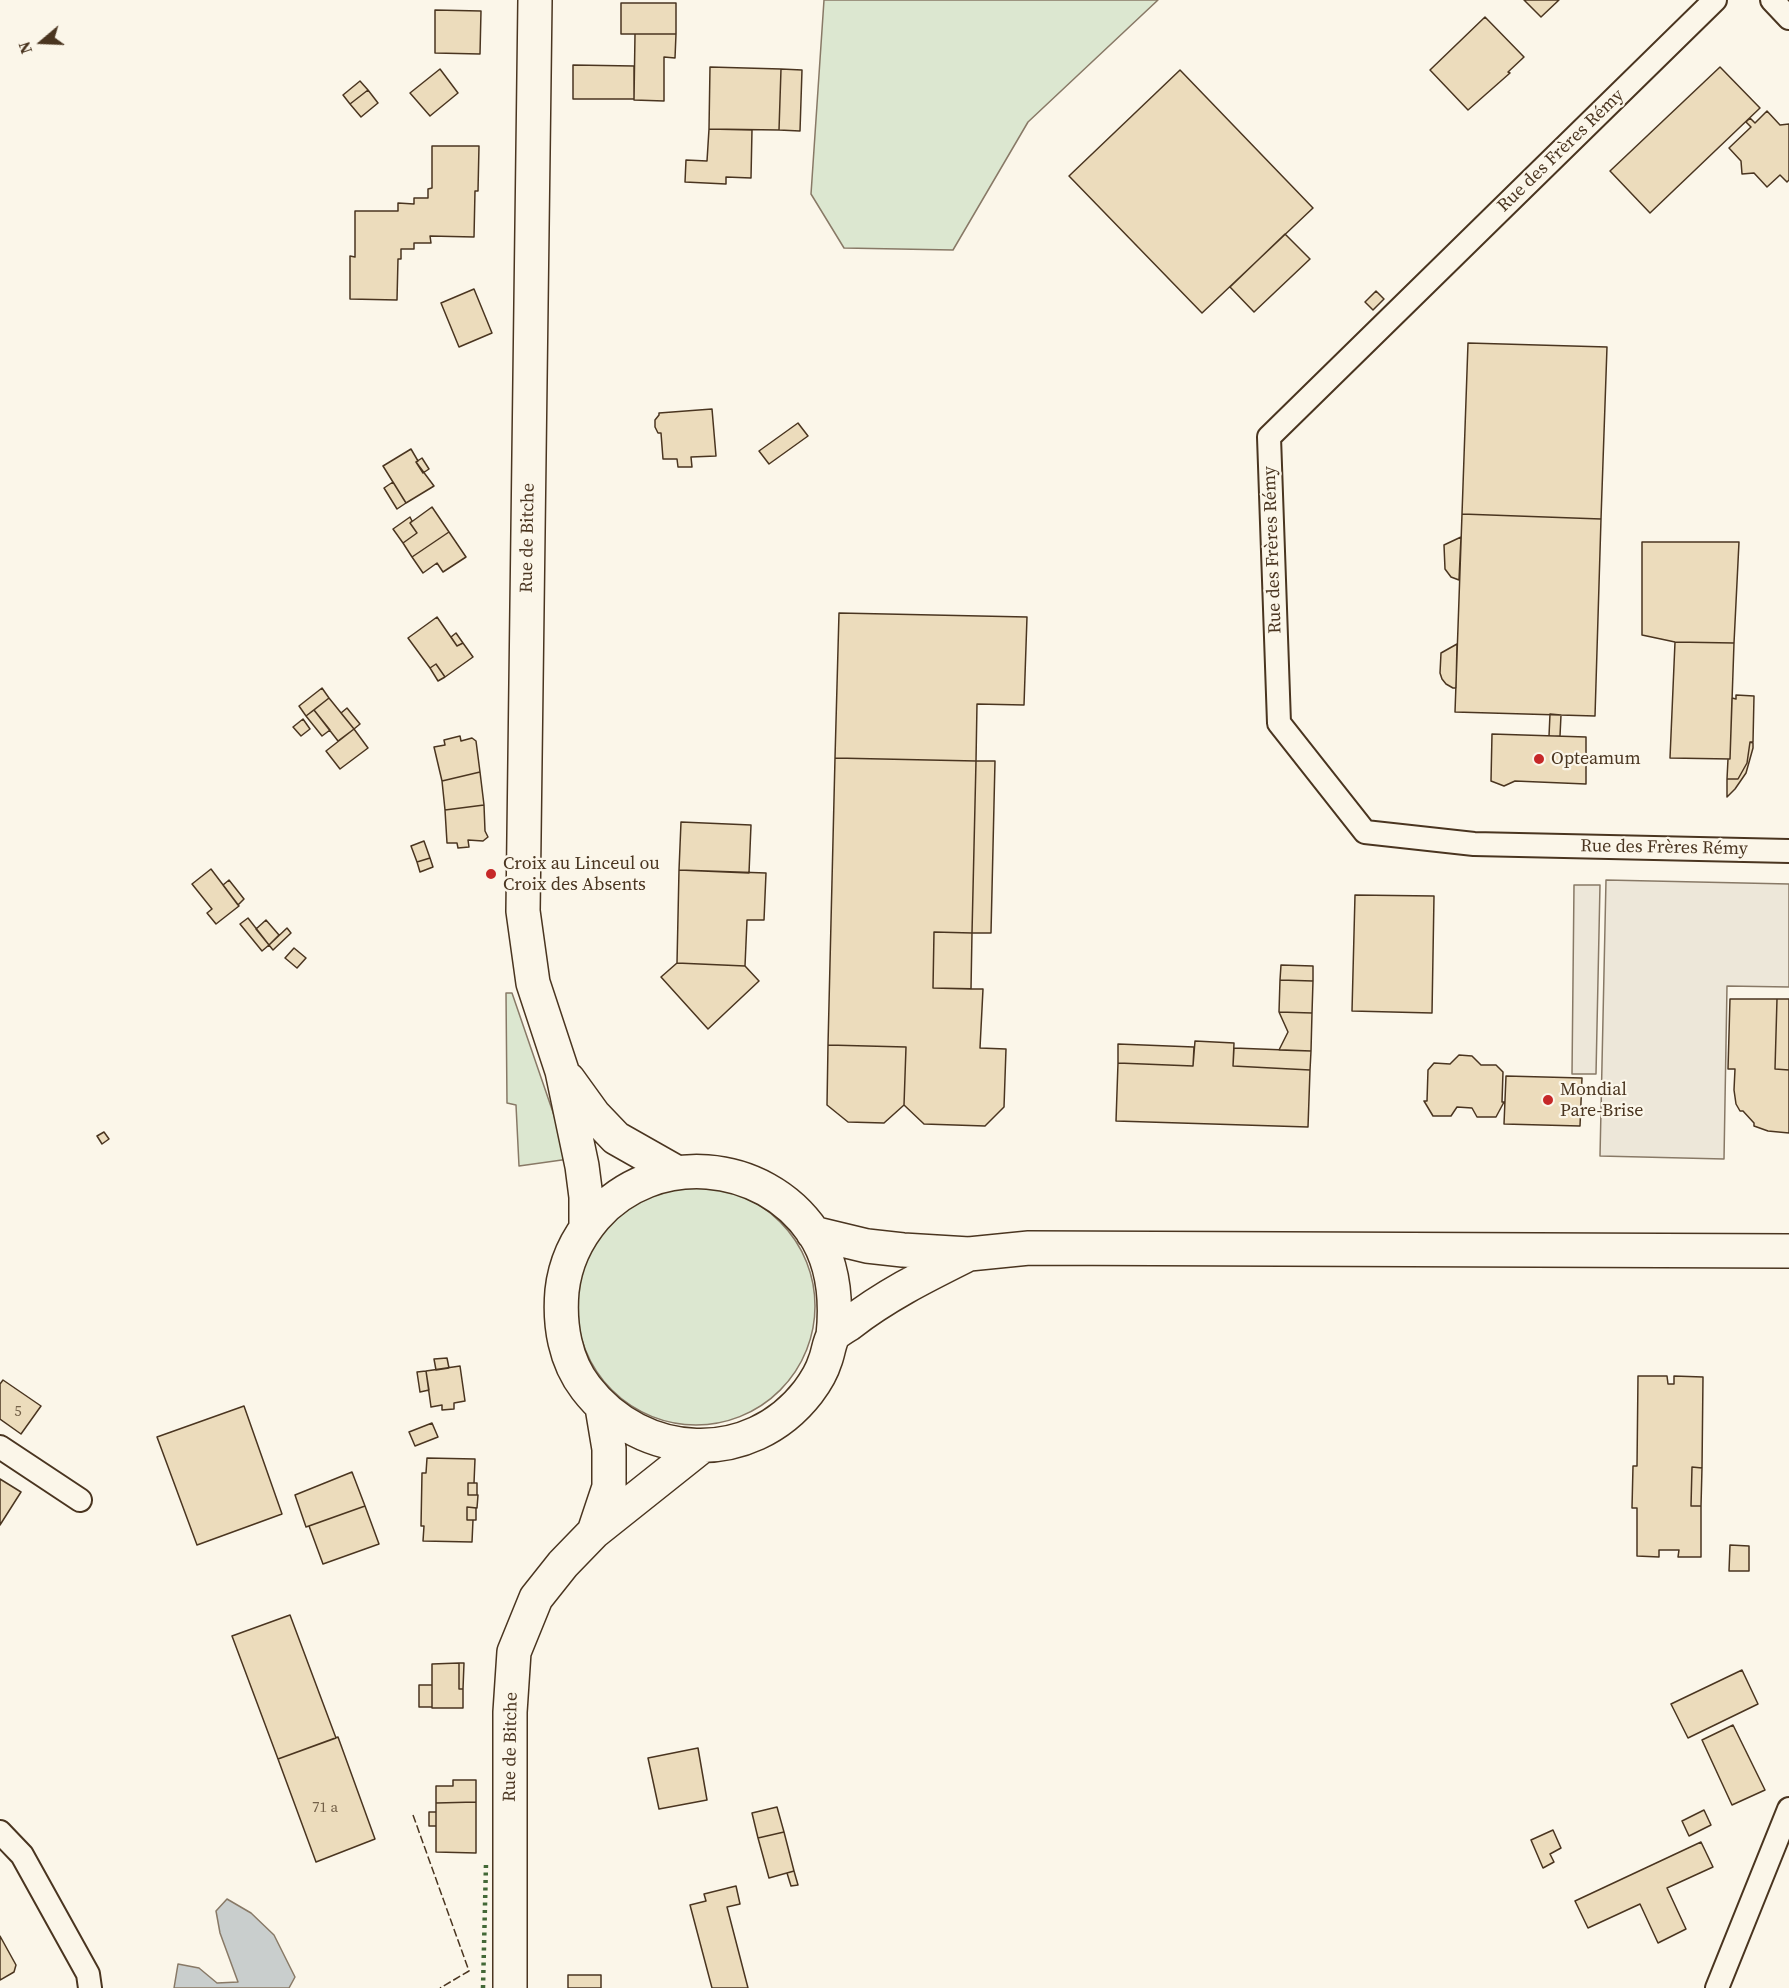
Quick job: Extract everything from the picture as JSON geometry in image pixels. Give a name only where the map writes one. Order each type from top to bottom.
[{"type":"main road","name":"Rue de Bitche","points":[[535,0],[523,910],[533,983],[562,1071]]},
{"type":"main road","points":[[562,1071],[594,1115],[616,1138],[676,1172]]},
{"type":"main road","points":[[562,1071],[582,1166],[586,1197],[586,1228]]},
{"type":"main road","points":[[702,1170],[720,1173],[753,1182],[777,1195],[797,1212],[813,1233],[826,1257],[833,1282],[836,1309],[833,1336],[824,1365],[808,1392],[787,1414],[761,1431],[733,1442],[702,1446],[675,1444],[648,1437],[624,1425],[602,1407],[585,1386],[576,1370],[563,1335],[560,1307],[563,1279],[572,1252],[586,1228],[604,1208],[625,1191],[650,1179],[676,1172],[702,1170]]},
{"type":"main road","points":[[813,1233],[867,1246],[969,1254],[1029,1248],[1789,1251]]},
{"type":"main road","points":[[833,1336],[864,1312],[903,1287],[969,1254]]},
{"type":"main road","name":"Rue de Bitche","points":[[594,1532],[609,1487],[609,1449],[602,1407]]},
{"type":"main road","name":"Rue de Bitche","points":[[510,1988],[510,1712],[514,1652],[536,1598],[563,1564],[594,1532],[702,1446]]},
{"type":"street","name":"Rue des Frères Rémy","points":[[1714,0],[1269,437],[1279,723],[1365,832],[1474,844],[1789,851]]},
{"type":"street","points":[[1772,0],[1789,18]]},
{"type":"street","points":[[0,1447],[80,1500]]},
{"type":"street","points":[[1717,1988],[1789,1809]]},
{"type":"street","points":[[0,1832],[22,1855],[88,1974],[90,1988]]},
{"type":"green space","points":[[824,0],[1158,0],[1028,122],[953,250],[844,248],[811,194]]},
{"type":"green space","points":[[506,993],[512,993],[569,1159],[519,1166],[516,1105],[507,1103]]},
{"type":"green space","points":[[696,1187],[719,1189],[741,1196],[762,1207],[780,1222],[795,1240],[806,1261],[813,1283],[815,1306],[813,1329],[806,1351],[795,1372],[780,1390],[762,1405],[741,1416],[719,1423],[696,1425],[673,1423],[651,1416],[630,1405],[612,1390],[597,1372],[586,1351],[579,1329],[577,1306],[579,1283],[586,1261],[597,1240],[612,1222],[630,1207],[651,1196],[673,1189]]},
{"type":"shaded area","points":[[1606,880],[1789,884],[1789,987],[1727,986],[1724,1159],[1600,1156]]},
{"type":"shaded area","points":[[1574,885],[1600,885],[1596,1074],[1572,1074]]},
{"type":"shaded area","points":[[227,1899],[251,1913],[274,1935],[295,1977],[289,1988],[174,1988],[178,1964],[199,1968],[217,1983],[238,1982],[220,1933],[216,1911]]},
{"type":"building","points":[[1524,0],[1559,0],[1541,17]]},
{"type":"building","points":[[621,3],[676,3],[676,34],[621,34]]},
{"type":"building","points":[[435,10],[481,11],[480,54],[435,53]]},
{"type":"building","points":[[1485,17],[1524,57],[1508,72],[1510,73],[1468,110],[1430,70]]},
{"type":"building","points":[[635,34],[676,34],[675,58],[664,57],[664,101],[634,100]]},
{"type":"building","points":[[573,65],[634,66],[634,99],[573,99]]},
{"type":"building","points":[[710,67],[781,69],[779,130],[709,129]]},
{"type":"building","points":[[1720,67],[1760,108],[1650,213],[1610,171]]},
{"type":"building","points":[[440,69],[458,93],[430,116],[410,93]]},
{"type":"building","points":[[781,69],[802,70],[800,131],[779,130]]},
{"type":"building","points":[[1180,70],[1313,208],[1202,313],[1069,176]]},
{"type":"building","points":[[360,81],[368,90],[350,104],[343,95]]},
{"type":"building","points":[[368,90],[378,103],[361,117],[350,104]]},
{"type":"building","points":[[1767,111],[1780,125],[1789,124],[1789,180],[1787,182],[1780,175],[1767,187],[1754,173],[1742,174],[1741,161],[1729,148],[1751,127],[1746,122],[1750,118],[1755,123]]},
{"type":"building","points":[[709,129],[752,130],[751,178],[726,177],[726,184],[685,182],[686,160],[707,161]]},
{"type":"building","points":[[432,146],[479,146],[474,237],[430,236],[431,243],[414,243],[414,249],[401,249],[401,259],[398,259],[397,300],[350,299],[350,256],[355,257],[355,211],[398,211],[398,203],[414,204],[414,198],[428,198],[428,189],[432,188]]},
{"type":"building","points":[[1285,234],[1310,259],[1254,312],[1230,287]]},
{"type":"building","points":[[474,289],[492,333],[459,347],[441,303]]},
{"type":"building","points":[[1376,291],[1384,299],[1373,310],[1365,302]]},
{"type":"building","points":[[1468,343],[1607,347],[1601,519],[1462,514]]},
{"type":"building","points":[[712,409],[716,456],[691,457],[692,467],[678,467],[677,459],[663,459],[661,433],[658,433],[655,427],[655,420],[659,413]]},
{"type":"building","points":[[798,423],[808,436],[769,464],[759,451]]},
{"type":"building","points":[[411,449],[418,461],[416,462],[434,486],[406,503],[383,466]]},
{"type":"building","points":[[422,458],[429,469],[423,473],[416,462]]},
{"type":"building","points":[[393,482],[406,503],[397,509],[384,488]]},
{"type":"building","points":[[432,507],[449,532],[412,557],[403,543],[417,533],[410,523]]},
{"type":"building","points":[[1462,514],[1601,519],[1595,716],[1455,712]]},
{"type":"building","points":[[410,517],[412,521],[410,523],[417,533],[403,543],[393,529]]},
{"type":"building","points":[[449,532],[466,557],[443,572],[437,563],[423,573],[412,557]]},
{"type":"building","points":[[1461,537],[1459,580],[1451,577],[1445,569],[1444,545]]},
{"type":"building","points":[[1642,542],[1739,542],[1734,643],[1675,642],[1642,635]]},
{"type":"building","points":[[839,613],[1027,617],[1024,705],[977,704],[976,761],[835,758]]},
{"type":"building","points":[[437,617],[457,646],[463,643],[473,657],[445,677],[436,664],[430,668],[408,638]]},
{"type":"building","points":[[456,633],[463,643],[457,646],[451,637]]},
{"type":"building","points":[[1675,642],[1734,643],[1730,759],[1670,758]]},
{"type":"building","points":[[1457,644],[1456,688],[1453,688],[1442,679],[1441,653]]},
{"type":"building","points":[[436,664],[445,677],[438,681],[430,668]]},
{"type":"building","points":[[322,688],[329,698],[306,716],[299,706]]},
{"type":"building","points":[[1736,695],[1754,696],[1753,742],[1750,742],[1747,763],[1738,779],[1727,779],[1732,698],[1736,699]]},
{"type":"building","points":[[329,698],[354,729],[338,741],[314,710]]},
{"type":"building","points":[[347,708],[360,724],[354,729],[341,713]]},
{"type":"building","points":[[314,710],[330,730],[322,736],[306,716]]},
{"type":"building","points":[[1550,714],[1561,715],[1560,736],[1549,736]]},
{"type":"building","points":[[303,719],[310,729],[301,736],[293,727]]},
{"type":"building","points":[[354,729],[368,748],[340,769],[326,751]]},
{"type":"building","name":"Opteamum","points":[[1492,734],[1586,737],[1586,784],[1515,781],[1504,786],[1491,781]]},
{"type":"building","points":[[460,736],[461,741],[472,738],[476,741],[480,772],[442,781],[434,747],[445,745],[444,740]]},
{"type":"building","points":[[1750,742],[1753,743],[1753,748],[1746,773],[1727,797],[1727,779],[1738,779],[1747,763]]},
{"type":"building","points":[[835,758],[976,761],[972,933],[934,932],[933,988],[983,989],[980,1048],[1006,1049],[1004,1107],[985,1126],[924,1124],[904,1105],[906,1047],[828,1045]]},
{"type":"building","points":[[976,761],[995,761],[991,933],[972,933]]},
{"type":"building","points":[[480,772],[484,805],[445,810],[442,781]]},
{"type":"building","points":[[484,805],[485,831],[488,837],[483,841],[468,840],[469,847],[458,848],[457,843],[447,843],[445,810]]},
{"type":"building","points":[[681,822],[751,825],[749,873],[679,870]]},
{"type":"building","points":[[424,841],[430,858],[417,862],[411,846]]},
{"type":"building","points":[[430,858],[433,867],[420,872],[417,862]]},
{"type":"building","points":[[211,869],[239,906],[216,924],[207,913],[212,909],[192,884]]},
{"type":"building","points":[[679,870],[766,873],[764,920],[747,920],[745,966],[677,963]]},
{"type":"building","points":[[229,880],[244,899],[238,905],[223,885]]},
{"type":"building","points":[[1355,895],[1434,896],[1432,1013],[1352,1011]]},
{"type":"building","points":[[248,918],[269,945],[262,951],[240,924]]},
{"type":"building","points":[[266,920],[279,935],[269,945],[256,929]]},
{"type":"building","points":[[287,928],[291,933],[273,950],[269,945]]},
{"type":"building","points":[[934,932],[972,933],[971,989],[933,988]]},
{"type":"building","points":[[294,948],[306,958],[297,968],[285,958]]},
{"type":"building","points":[[677,963],[745,966],[759,981],[708,1029],[661,977]]},
{"type":"building","points":[[1281,965],[1313,966],[1313,981],[1280,980]]},
{"type":"building","points":[[1280,980],[1313,981],[1312,1013],[1279,1012]]},
{"type":"building","points":[[1730,999],[1777,999],[1775,1069],[1789,1070],[1789,1133],[1768,1131],[1754,1126],[1754,1123],[1743,1111],[1740,1111],[1736,1104],[1735,1069],[1728,1069]]},
{"type":"building","points":[[1777,999],[1789,999],[1789,1070],[1775,1069]]},
{"type":"building","points":[[1279,1012],[1312,1013],[1311,1051],[1279,1050],[1288,1032]]},
{"type":"building","points":[[1195,1041],[1234,1043],[1233,1066],[1310,1070],[1308,1127],[1116,1121],[1118,1063],[1193,1066]]},
{"type":"building","points":[[1118,1044],[1194,1047],[1193,1066],[1118,1063]]},
{"type":"building","points":[[828,1045],[906,1047],[904,1105],[884,1123],[848,1122],[827,1105]]},
{"type":"building","points":[[1234,1048],[1311,1051],[1310,1070],[1233,1066]]},
{"type":"building","points":[[1459,1055],[1472,1056],[1481,1065],[1496,1065],[1503,1072],[1502,1102],[1504,1102],[1496,1117],[1477,1117],[1472,1108],[1457,1107],[1451,1116],[1433,1116],[1424,1101],[1427,1101],[1428,1070],[1434,1063],[1450,1064]]},
{"type":"building","points":[[1506,1076],[1582,1078],[1580,1126],[1504,1124]]},
{"type":"building","points":[[104,1132],[109,1139],[102,1144],[97,1136]]},
{"type":"building","points":[[447,1358],[449,1368],[436,1370],[434,1359]]},
{"type":"building","points":[[460,1366],[465,1401],[454,1403],[454,1409],[442,1410],[442,1405],[431,1407],[426,1371]]},
{"type":"building","points":[[426,1371],[429,1390],[420,1392],[417,1372]]},
{"type":"building","points":[[1638,1376],[1667,1376],[1668,1384],[1674,1384],[1674,1376],[1703,1377],[1702,1468],[1692,1467],[1691,1506],[1701,1506],[1701,1557],[1678,1557],[1679,1550],[1659,1550],[1659,1557],[1637,1556],[1637,1508],[1632,1508],[1633,1466],[1637,1466]]},
{"type":"building","points":[[3,1380],[41,1406],[21,1434],[0,1419],[0,1384]]},
{"type":"building","points":[[244,1406],[282,1514],[197,1545],[157,1437]]},
{"type":"building","points":[[432,1423],[438,1437],[415,1446],[409,1432]]},
{"type":"building","points":[[427,1458],[475,1459],[474,1483],[468,1483],[468,1495],[478,1495],[477,1508],[467,1507],[467,1520],[473,1520],[472,1542],[423,1541],[422,1473],[426,1473]]},
{"type":"building","points":[[1692,1467],[1702,1468],[1701,1506],[1691,1506]]},
{"type":"building","points":[[352,1472],[365,1506],[306,1527],[295,1495]]},
{"type":"building","points":[[0,1479],[21,1492],[0,1525]]},
{"type":"building","points":[[468,1483],[477,1483],[477,1495],[468,1495]]},
{"type":"building","points":[[365,1506],[379,1544],[323,1564],[309,1526]]},
{"type":"building","points":[[467,1507],[476,1508],[476,1520],[467,1520]]},
{"type":"building","points":[[1730,1545],[1749,1546],[1749,1571],[1729,1571]]},
{"type":"building","points":[[290,1615],[336,1738],[278,1759],[232,1636]]},
{"type":"building","points":[[459,1663],[459,1689],[463,1689],[463,1708],[432,1708],[432,1664]]},
{"type":"building","points":[[459,1663],[464,1663],[463,1689],[459,1689]]},
{"type":"building","points":[[1742,1670],[1758,1704],[1688,1738],[1671,1704]]},
{"type":"building","points":[[419,1685],[432,1685],[432,1707],[419,1707]]},
{"type":"building","points":[[1733,1725],[1765,1790],[1732,1805],[1702,1740]]},
{"type":"building","points":[[338,1737],[375,1839],[316,1862],[278,1759]]},
{"type":"building","points":[[698,1748],[707,1800],[659,1809],[648,1758]]},
{"type":"building","points":[[453,1780],[476,1780],[476,1802],[436,1803],[436,1786],[453,1786]]},
{"type":"building","points":[[476,1802],[476,1853],[436,1852],[436,1803]]},
{"type":"building","points":[[777,1807],[784,1832],[758,1838],[752,1813]]},
{"type":"building","points":[[1704,1810],[1711,1825],[1689,1836],[1682,1821]]},
{"type":"building","points":[[429,1812],[436,1812],[436,1826],[429,1826]]},
{"type":"building","points":[[1553,1830],[1561,1848],[1550,1854],[1554,1862],[1543,1868],[1531,1840]]},
{"type":"building","points":[[784,1832],[794,1871],[769,1878],[758,1838]]},
{"type":"building","points":[[1701,1842],[1713,1867],[1667,1888],[1686,1929],[1658,1943],[1640,1904],[1588,1928],[1575,1901]]},
{"type":"building","points":[[794,1871],[798,1885],[791,1886],[787,1873]]},
{"type":"building","points":[[736,1886],[740,1904],[727,1907],[748,1988],[712,1988],[690,1905],[706,1901],[704,1894]]},
{"type":"building","points":[[0,1936],[16,1965],[14,1972],[0,1980]]},
{"type":"building","points":[[568,1975],[601,1975],[601,1988],[568,1988]]},
{"type":"hedge","points":[[483,1988],[486,1864]]},
{"type":"fence","points":[[413,1815],[469,1971],[440,1988]]},
{"type":"place","name":"Opteamum","points":[[1539,759]]},
{"type":"place","name":"Croix au Linceul ou Croix des Absents","points":[[491,874]]},
{"type":"place","name":"Mondial Pare-Brise","points":[[1548,1100]]}]
